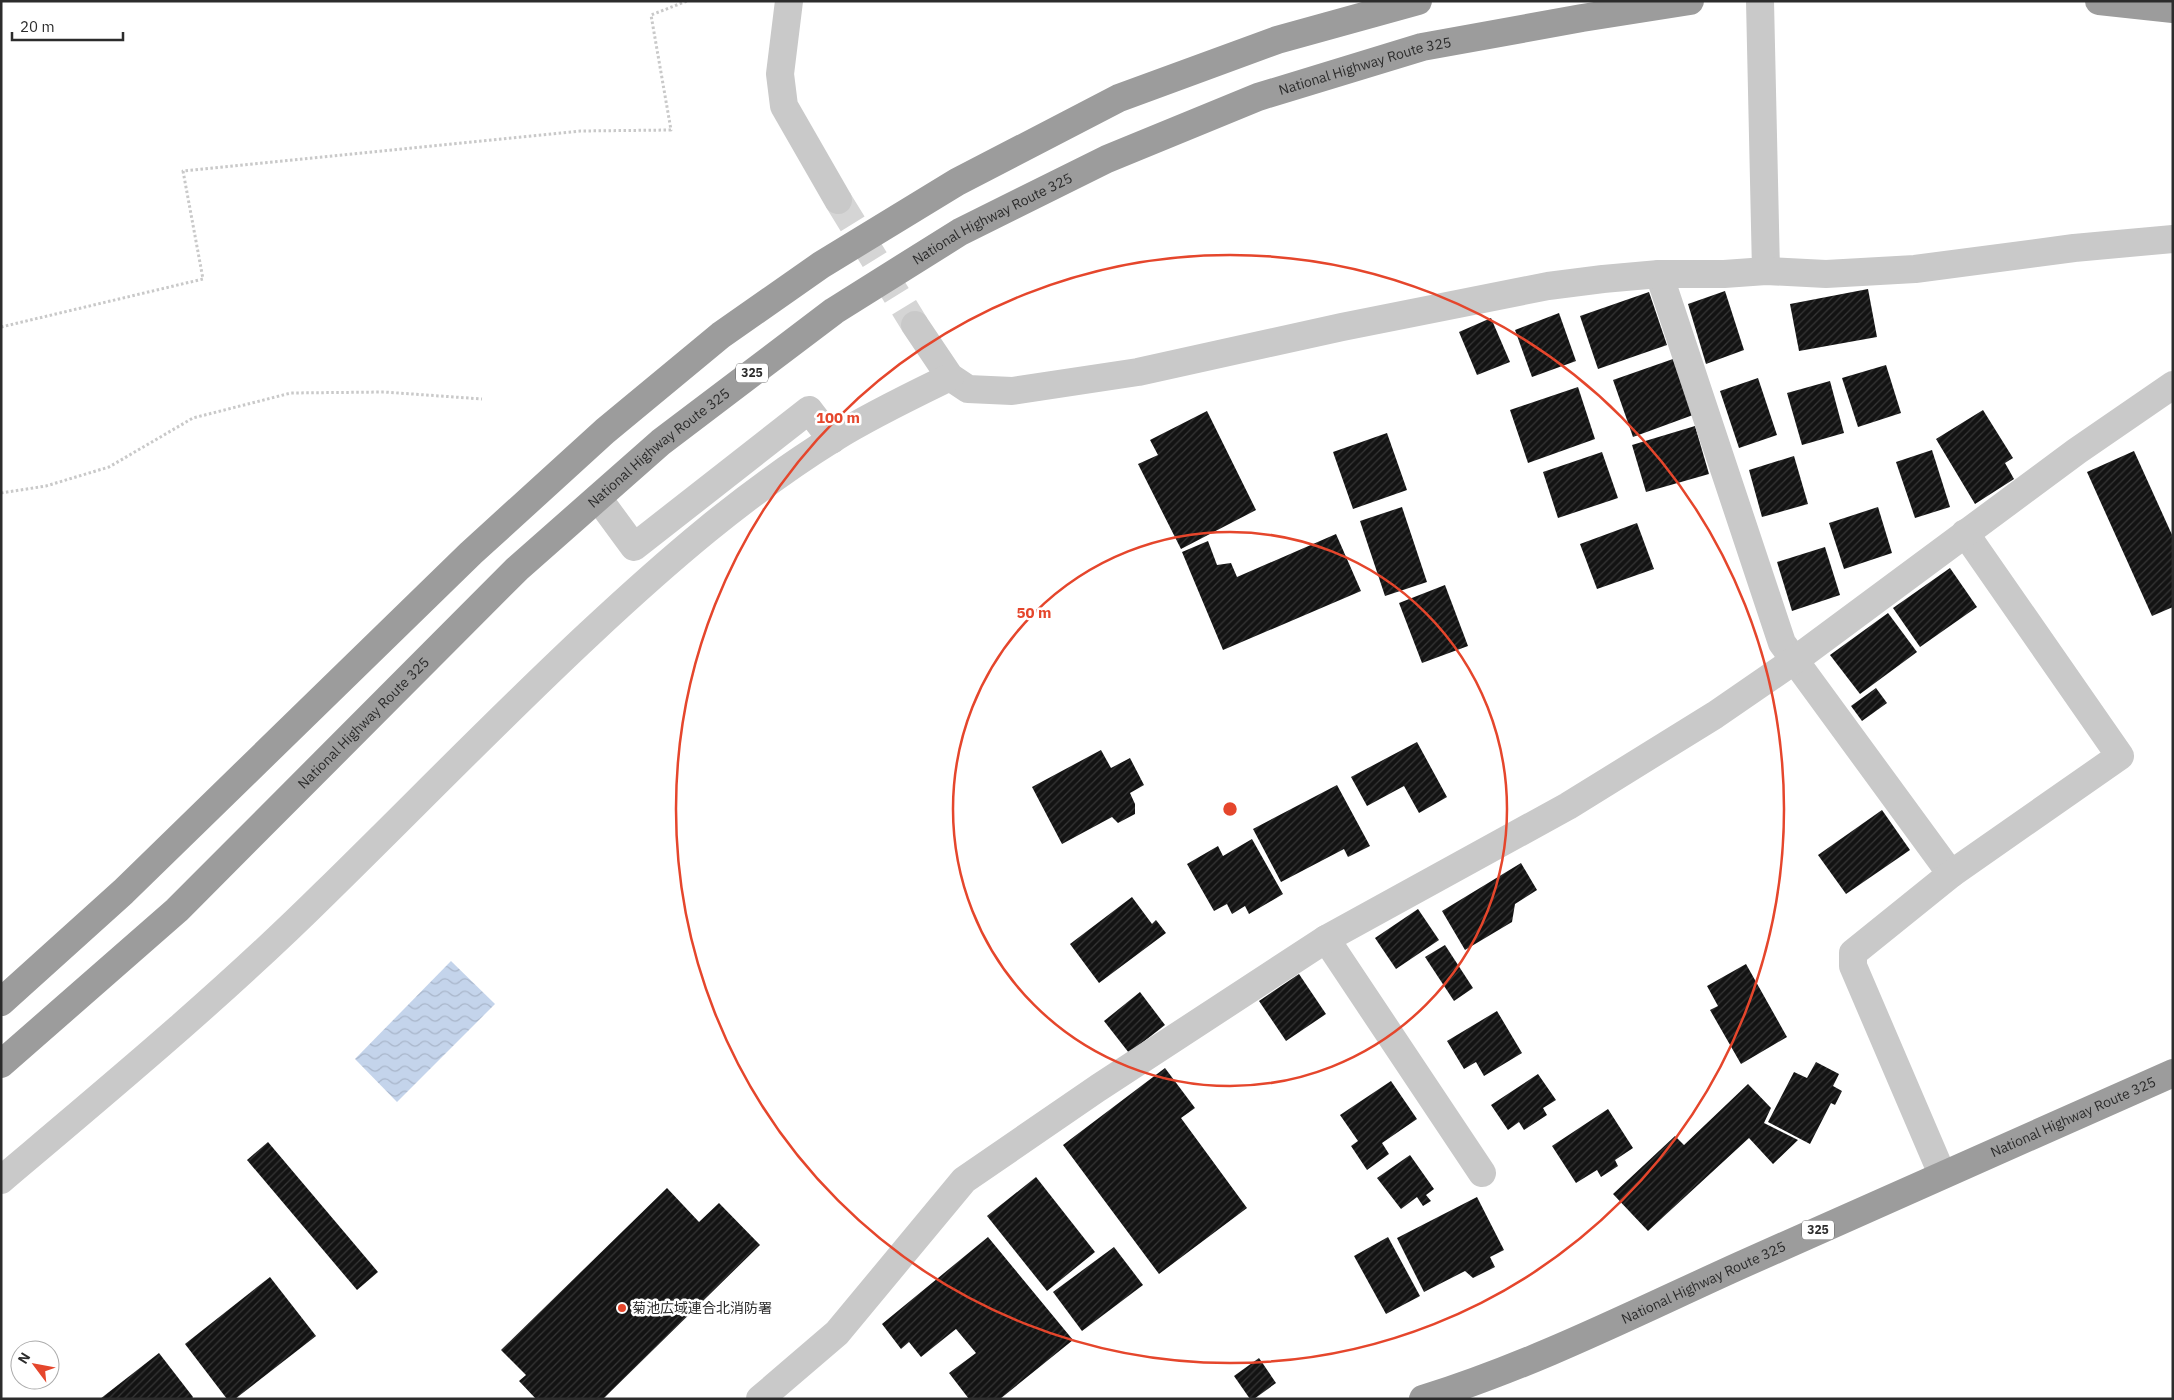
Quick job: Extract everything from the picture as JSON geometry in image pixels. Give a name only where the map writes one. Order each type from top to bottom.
[{"type":"highway","points":[[1,1002],[123,892],[471,553],[605,431],[721,335],[821,265],[948,187],[1119,98],[1277,40],[1418,1]]},
{"type":"highway","name":"National Highway Route 325","points":[[1,1064],[178,910],[517,569],[661,442],[834,311],[960,232],[1107,159],[1258,97],[1422,47],[1690,1]]},
{"type":"highway","points":[[2099,1],[2173,9]]},
{"type":"highway","name":"National Highway Route 325","points":[[1423,1399],[1462,1387],[1582,1337],[1942,1174],[2173,1073]]},
{"type":"street","points":[[789,1],[780,74],[784,106],[838,200]]},
{"type":"street","points":[[1760,1],[1766,271]]},
{"type":"street","points":[[915,325],[938,362],[950,377],[968,389],[1012,391],[1138,372],[1342,327],[1548,286],[1659,274],[1724,274],[1766,271],[1826,274],[1915,269],[2074,248],[2173,239]]},
{"type":"street","points":[[1659,274],[1782,643],[1951,874]]},
{"type":"street","points":[[1,1180],[154,1051],[266,949],[548,673],[666,563],[709,526],[832,440],[901,401],[950,377]]},
{"type":"street","points":[[760,1399],[837,1333],[964,1180],[1114,1077],[1326,939],[1568,806],[1715,715],[1795,660],[1965,533],[2173,385]]},
{"type":"street","points":[[598,498],[634,547],[809,410],[832,440]]},
{"type":"street","points":[[1942,1174],[1853,966],[1853,953],[1951,874],[2120,756],[1965,533]]},
{"type":"street","points":[[1326,939],[1482,1173]]},
{"type":"path","points":[[1,327],[203,279],[184,171],[580,131],[671,130],[651,15],[687,1]]},
{"type":"path","points":[[1,493],[46,486],[109,467],[193,418],[291,393],[384,392],[482,399]]},
{"type":"water","points":[[451,961],[495,1004],[397,1102],[355,1059]]},
{"type":"building","points":[[1868,289],[1877,337],[1799,351],[1790,304]]},
{"type":"building","points":[[1725,291],[1744,350],[1706,364],[1688,304]]},
{"type":"building","points":[[1649,292],[1667,345],[1598,369],[1580,316]]},
{"type":"building","points":[[1559,313],[1576,361],[1532,377],[1515,330]]},
{"type":"building","points":[[1491,318],[1510,362],[1477,375],[1459,332]]},
{"type":"building","points":[[1673,359],[1693,415],[1633,437],[1613,380]]},
{"type":"building","points":[[1886,365],[1901,413],[1858,427],[1842,378]]},
{"type":"building","points":[[1758,378],[1777,435],[1739,448],[1720,391]]},
{"type":"building","points":[[1830,381],[1844,433],[1802,445],[1787,393]]},
{"type":"building","points":[[1578,387],[1595,439],[1528,463],[1510,410]]},
{"type":"building","points":[[1983,410],[2013,458],[2005,463],[2014,479],[1975,504],[1936,439]]},
{"type":"building","points":[[1207,411],[1256,510],[1181,549],[1138,464],[1158,455],[1150,440]]},
{"type":"building","points":[[1695,426],[1709,474],[1646,492],[1632,445]]},
{"type":"building","points":[[1387,433],[1407,490],[1353,509],[1333,452]]},
{"type":"building","points":[[1932,450],[1950,507],[1915,518],[1896,462]]},
{"type":"building","points":[[2134,451],[2173,537],[2173,607],[2152,616],[2087,472]]},
{"type":"building","points":[[1602,452],[1618,498],[1558,518],[1543,472]]},
{"type":"building","points":[[1794,456],[1808,504],[1762,517],[1749,470]]},
{"type":"building","points":[[1402,507],[1427,582],[1385,596],[1360,521]]},
{"type":"building","points":[[1878,507],[1892,553],[1844,569],[1829,523]]},
{"type":"building","points":[[1637,523],[1654,569],[1597,589],[1580,544]]},
{"type":"building","points":[[1336,534],[1361,591],[1223,650],[1182,552],[1208,541],[1217,565],[1231,563],[1237,577]]},
{"type":"building","points":[[1825,547],[1840,595],[1792,611],[1777,562]]},
{"type":"building","points":[[1950,568],[1977,607],[1920,647],[1893,608]]},
{"type":"building","points":[[1445,585],[1468,646],[1422,663],[1399,603]]},
{"type":"building","points":[[1888,613],[1917,652],[1860,694],[1830,655]]},
{"type":"building","points":[[1876,688],[1887,703],[1862,721],[1851,706]]},
{"type":"building","points":[[1417,742],[1447,797],[1419,813],[1404,786],[1367,806],[1351,777]]},
{"type":"building","points":[[1101,750],[1111,768],[1130,758],[1144,785],[1130,793],[1135,804],[1135,814],[1118,823],[1112,817],[1062,844],[1032,787]]},
{"type":"building","points":[[1337,785],[1370,846],[1348,857],[1344,849],[1281,882],[1253,829]]},
{"type":"building","points":[[1882,810],[1910,850],[1846,894],[1818,855]]},
{"type":"building","points":[[1252,839],[1283,894],[1249,914],[1245,906],[1232,914],[1227,904],[1214,911],[1187,864],[1218,846],[1223,856]]},
{"type":"building","points":[[1521,863],[1537,890],[1515,904],[1512,922],[1465,950],[1442,911]]},
{"type":"building","points":[[1132,897],[1152,924],[1156,920],[1166,933],[1099,983],[1070,944]]},
{"type":"building","points":[[1418,909],[1439,940],[1396,969],[1375,938]]},
{"type":"building","points":[[1445,945],[1473,988],[1454,1001],[1425,957]]},
{"type":"building","points":[[1746,964],[1787,1037],[1741,1064],[1710,1010],[1718,1006],[1707,986]]},
{"type":"building","points":[[1299,974],[1326,1014],[1286,1041],[1259,1001]]},
{"type":"building","points":[[1140,992],[1165,1025],[1129,1053],[1104,1021]]},
{"type":"building","points":[[1497,1011],[1522,1053],[1484,1076],[1476,1062],[1464,1069],[1447,1041]]},
{"type":"building","points":[[1816,1062],[1839,1074],[1833,1086],[1842,1091],[1835,1105],[1831,1103],[1810,1144],[1768,1122],[1794,1072],[1807,1078]]},
{"type":"building","points":[[1165,1068],[1195,1108],[1181,1118],[1247,1208],[1159,1274],[1063,1145]]},
{"type":"building","points":[[1538,1074],[1556,1100],[1543,1108],[1547,1115],[1524,1130],[1519,1122],[1508,1130],[1491,1105]]},
{"type":"building","points":[[1391,1081],[1417,1119],[1382,1143],[1389,1154],[1367,1170],[1351,1146],[1358,1141],[1340,1115]]},
{"type":"building","points":[[1748,1084],[1771,1108],[1764,1123],[1798,1140],[1773,1164],[1749,1138],[1648,1231],[1613,1194],[1675,1136],[1684,1145]]},
{"type":"building","points":[[1608,1109],[1633,1148],[1615,1160],[1618,1166],[1601,1177],[1597,1170],[1576,1183],[1552,1146]]},
{"type":"building","points":[[268,1142],[378,1272],[357,1290],[247,1160]]},
{"type":"building","points":[[1410,1155],[1434,1189],[1426,1195],[1431,1201],[1423,1206],[1417,1197],[1401,1209],[1377,1178]]},
{"type":"building","points":[[1036,1177],[1095,1252],[1047,1291],[987,1216]]},
{"type":"building","points":[[667,1188],[699,1222],[719,1203],[760,1245],[603,1399],[536,1399],[519,1381],[526,1375],[501,1350]]},
{"type":"building","points":[[1477,1197],[1504,1250],[1490,1257],[1495,1267],[1473,1278],[1465,1271],[1424,1292],[1397,1238]]},
{"type":"building","points":[[988,1237],[1073,1340],[1000,1399],[969,1399],[949,1373],[976,1353],[956,1329],[921,1357],[909,1342],[901,1349],[882,1324]]},
{"type":"building","points":[[1388,1237],[1420,1296],[1386,1314],[1354,1256]]},
{"type":"building","points":[[1114,1247],[1143,1285],[1082,1331],[1053,1292]]},
{"type":"building","points":[[270,1277],[316,1336],[235,1399],[227,1399],[185,1344]]},
{"type":"building","points":[[159,1353],[193,1397],[192,1399],[100,1399]]},
{"type":"building","points":[[1259,1358],[1276,1383],[1254,1399],[1250,1399],[1234,1376]]},
{"type":"tunnel","points":[[838,200],[915,325]]},
{"type":"place","name":"菊池広域連合北消防署","points":[[622,1308]]}]
